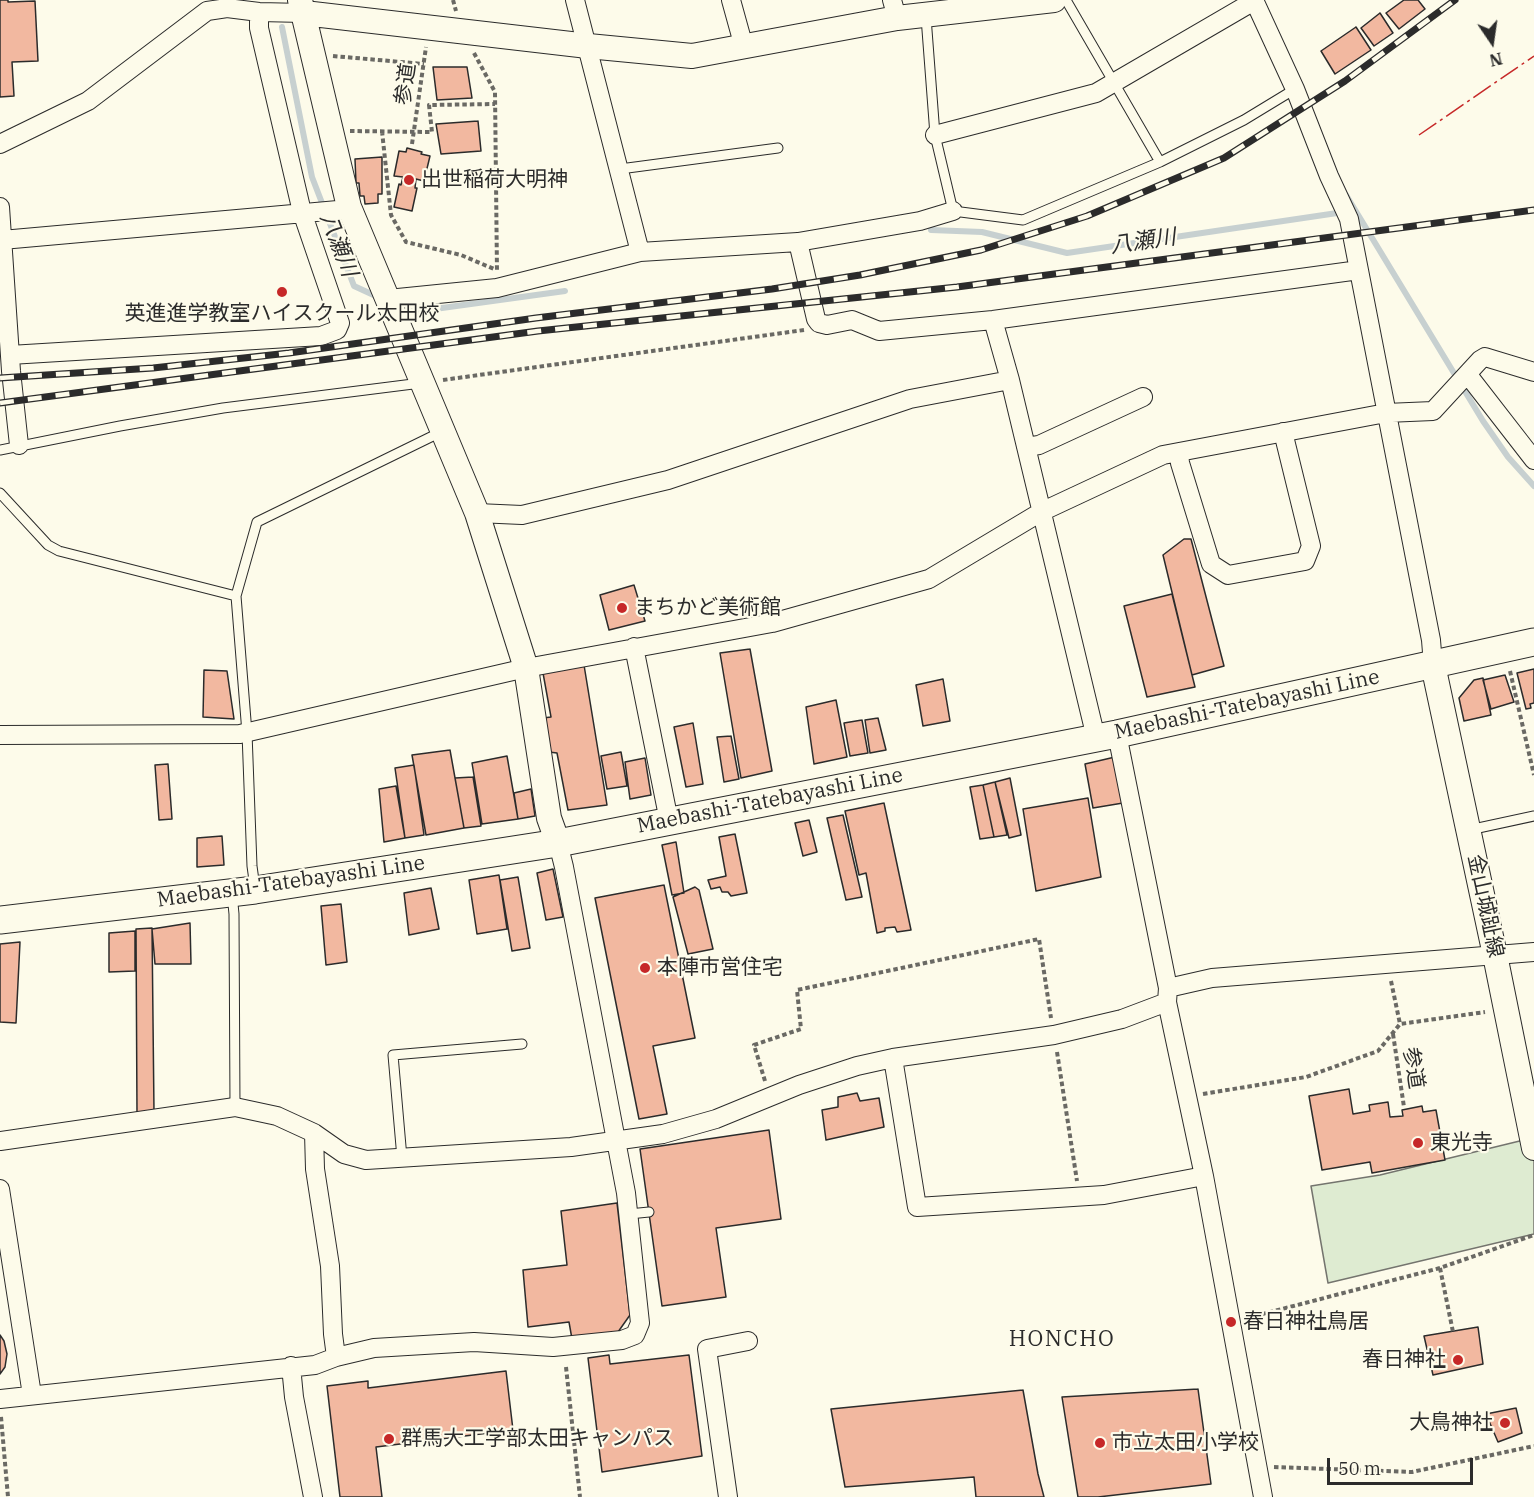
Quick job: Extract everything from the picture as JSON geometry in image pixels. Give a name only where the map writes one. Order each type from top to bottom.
[{"type":"main road","name":"Maebashi-Tatebayashi Line","points":[[0,920],[243,891],[558,843],[1107,736],[1534,642]]},
{"type":"street","points":[[574,0],[588,46],[640,252]]},
{"type":"street","points":[[731,0],[744,47]]},
{"type":"street","points":[[0,144],[87,100],[207,12],[227,8],[262,12],[299,9],[462,32],[692,56],[744,47],[894,9],[926,14],[1054,0]]},
{"type":"street","points":[[935,135],[1096,93],[1113,81],[1254,1],[1290,93],[1349,219],[1431,640],[1433,665]]},
{"type":"street","points":[[0,1399],[315,1365],[336,1357],[374,1348],[474,1342],[553,1347],[622,1340],[635,1335],[640,1323],[629,1214],[616,1139],[564,867],[549,818],[526,668],[477,513],[443,431],[428,382],[344,208],[332,130],[314,54],[299,9]]},
{"type":"street","points":[[10,355],[331,334],[337,330],[340,323],[307,212],[259,28],[262,12]]},
{"type":"street","points":[[0,207],[10,355],[19,445]]},
{"type":"street","points":[[2,240],[344,208]]},
{"type":"street","points":[[388,299],[640,252],[798,242],[920,221],[953,210]]},
{"type":"street","points":[[798,242],[816,319],[819,323],[827,325],[852,320],[879,331],[993,320],[1359,270]]},
{"type":"street","points":[[993,320],[1010,380],[1041,512],[1107,736],[1168,995],[1263,1497]]},
{"type":"street","points":[[0,735],[247,733],[526,668],[772,622],[929,579],[1041,512],[1163,455],[1386,413],[1424,411],[1468,375],[1485,357],[1534,372]]},
{"type":"street","points":[[1468,375],[1534,460]]},
{"type":"street","points":[[477,513],[522,515],[668,480],[910,399],[1010,380]]},
{"type":"street","points":[[1026,447],[1039,446],[1143,397]]},
{"type":"street","points":[[1179,452],[1180,463],[1211,564],[1228,575],[1305,561],[1311,546],[1283,432]]},
{"type":"street","points":[[634,647],[669,821]]},
{"type":"street","name":"金山城趾線","points":[[1433,665],[1534,1148]]},
{"type":"street","points":[[0,1141],[235,1107],[277,1116],[314,1133],[344,1154],[366,1161],[571,1147],[663,1134],[705,1122],[857,1066],[893,1058],[1054,1035],[1122,1019],[1168,995],[1212,978],[1534,952]]},
{"type":"street","points":[[893,1058],[917,1207],[1104,1196],[1204,1176]]},
{"type":"street","points":[[314,1133],[315,1169],[330,1266],[336,1357]]},
{"type":"street","points":[[0,1189],[32,1395]]},
{"type":"street","points":[[728,1497],[707,1349],[748,1341]]},
{"type":"street","points":[[291,1366],[294,1397],[313,1497]]},
{"type":"lane","points":[[1066,0],[1160,162]]},
{"type":"lane","points":[[926,14],[935,135],[953,210],[1023,220],[1160,162],[1244,120],[1290,93]]},
{"type":"lane","points":[[620,169],[778,148]]},
{"type":"lane","points":[[0,450],[223,408],[428,382]]},
{"type":"lane","points":[[235,1107],[234,914],[252,866],[247,733],[236,596],[257,522],[443,431]]},
{"type":"lane","points":[[0,493],[48,545],[60,551],[236,596]]},
{"type":"lane","points":[[1469,830],[1534,816]]},
{"type":"lane","points":[[402,1158],[393,1055],[522,1044]]},
{"type":"lane","points":[[629,1214],[649,1212]]},
{"type":"path","name":"参道","points":[[412,144],[429,28]]},
{"type":"path","points":[[462,32],[495,92],[497,279]]},
{"type":"path","points":[[314,54],[424,64]]},
{"type":"path","points":[[332,130],[432,132],[429,105],[495,104]]},
{"type":"path","points":[[382,131],[391,215],[406,242],[461,255],[497,279]]},
{"type":"path","points":[[428,382],[811,329],[819,323]]},
{"type":"path","points":[[1505,650],[1534,775]]},
{"type":"path","points":[[770,1097],[754,1045],[801,1029],[797,990],[1039,939],[1080,1197]]},
{"type":"path","points":[[1387,963],[1400,1024]]},
{"type":"path","points":[[1188,1096],[1306,1077],[1378,1051],[1400,1024],[1506,1008]]},
{"type":"path","name":"参道","points":[[1393,1033],[1404,1107]]},
{"type":"path","points":[[1231,1322],[1440,1268],[1534,1235]]},
{"type":"path","points":[[1440,1268],[1453,1332]]},
{"type":"path","points":[[566,1367],[580,1497]]},
{"type":"path","points":[[0,1410],[8,1497]]},
{"type":"path","points":[[1257,1466],[1412,1472],[1534,1446]]},
{"type":"green space","points":[[1532,1138],[1534,1234],[1328,1283],[1311,1186],[1380,1175]]},
{"type":"building","points":[[0,0],[35,1],[38,61],[12,62],[14,96],[0,97]]},
{"type":"building","points":[[1404,0],[1418,0],[1425,9],[1399,29],[1386,13]]},
{"type":"building","points":[[1380,13],[1393,33],[1374,46],[1361,28]]},
{"type":"building","points":[[1356,27],[1371,50],[1335,74],[1321,51]]},
{"type":"building","points":[[433,67],[467,67],[472,98],[437,100]]},
{"type":"building","points":[[478,121],[481,151],[441,154],[436,124]]},
{"type":"building","name":"出世稲荷大明神","points":[[407,148],[430,156],[424,181],[416,179],[415,188],[417,188],[412,211],[394,207],[399,184],[401,185],[403,177],[394,176],[399,151],[406,152]]},
{"type":"building","points":[[382,157],[382,194],[378,194],[378,203],[365,204],[364,196],[360,196],[359,183],[356,183],[355,159]]},
{"type":"building","points":[[1184,539],[1191,539],[1224,666],[1192,675],[1163,555]]},
{"type":"building","name":"まちかど美術館","points":[[634,585],[645,621],[609,630],[600,595]]},
{"type":"building","points":[[1172,594],[1195,687],[1147,697],[1124,606]]},
{"type":"building","points":[[750,649],[772,771],[741,778],[720,653]]},
{"type":"building","points":[[584,665],[607,805],[568,810],[557,753],[549,752],[543,718],[551,717],[543,673]]},
{"type":"building","points":[[1534,669],[1534,703],[1530,704],[1531,708],[1526,709],[1517,673]]},
{"type":"building","points":[[204,670],[227,671],[234,719],[203,717]]},
{"type":"building","points":[[1505,675],[1514,702],[1491,709],[1483,680]]},
{"type":"building","points":[[1483,678],[1491,715],[1464,721],[1459,698],[1474,680]]},
{"type":"building","points":[[943,679],[950,721],[923,726],[916,685]]},
{"type":"building","points":[[836,700],[847,757],[814,764],[806,707]]},
{"type":"building","points":[[878,718],[886,750],[870,753],[865,720]]},
{"type":"building","points":[[862,720],[868,753],[850,756],[844,723]]},
{"type":"building","points":[[693,723],[703,784],[686,787],[674,727]]},
{"type":"building","points":[[731,736],[739,779],[724,782],[717,737]]},
{"type":"building","points":[[450,750],[464,828],[426,835],[412,755]]},
{"type":"building","points":[[621,752],[627,786],[607,789],[601,756]]},
{"type":"building","points":[[507,756],[518,819],[482,824],[472,763]]},
{"type":"building","points":[[1115,757],[1123,803],[1093,808],[1085,764]]},
{"type":"building","points":[[645,758],[651,795],[630,799],[625,762]]},
{"type":"building","points":[[168,764],[172,819],[159,820],[155,765]]},
{"type":"building","points":[[414,765],[424,835],[405,838],[395,768]]},
{"type":"building","points":[[473,777],[481,826],[464,828],[455,778]]},
{"type":"building","points":[[1010,778],[1021,835],[1009,838],[995,782]]},
{"type":"building","points":[[995,782],[1007,835],[994,837],[983,785]]},
{"type":"building","points":[[983,785],[994,837],[980,839],[970,787]]},
{"type":"building","points":[[396,786],[405,838],[384,842],[379,789]]},
{"type":"building","points":[[531,789],[535,816],[518,819],[514,793]]},
{"type":"building","points":[[1088,798],[1101,877],[1036,891],[1023,809]]},
{"type":"building","points":[[884,803],[911,930],[897,932],[895,927],[885,928],[885,931],[877,933],[866,873],[859,875],[845,811]]},
{"type":"building","points":[[843,815],[862,897],[846,900],[827,818]]},
{"type":"building","points":[[809,820],[817,852],[803,856],[795,823]]},
{"type":"building","points":[[735,834],[747,893],[731,896],[728,892],[722,892],[720,887],[711,889],[708,880],[726,876],[719,837]]},
{"type":"building","points":[[222,836],[224,865],[197,867],[197,838]]},
{"type":"building","points":[[676,842],[684,893],[672,895],[662,845]]},
{"type":"building","points":[[553,869],[563,917],[546,920],[537,873]]},
{"type":"building","points":[[499,875],[507,929],[477,934],[469,880]]},
{"type":"building","points":[[518,877],[530,948],[512,951],[500,880]]},
{"type":"building","name":"本陣市営住宅","points":[[664,885],[695,1038],[653,1046],[667,1114],[639,1119],[595,898]]},
{"type":"building","points":[[695,887],[699,890],[713,949],[688,954],[673,897]]},
{"type":"building","points":[[431,888],[439,929],[409,935],[404,893]]},
{"type":"building","points":[[341,904],[347,962],[326,965],[321,906]]},
{"type":"building","points":[[190,923],[191,964],[155,964],[152,929]]},
{"type":"building","points":[[152,928],[154,1112],[137,1114],[136,929]]},
{"type":"building","points":[[135,931],[135,971],[109,972],[109,933]]},
{"type":"building","points":[[20,942],[16,1023],[0,1022],[0,944]]},
{"type":"building","points":[[1349,1089],[1353,1114],[1370,1111],[1369,1105],[1388,1102],[1390,1117],[1403,1116],[1402,1110],[1422,1106],[1423,1112],[1436,1110],[1445,1160],[1372,1173],[1370,1162],[1322,1170],[1309,1096]]},
{"type":"building","points":[[857,1093],[860,1101],[879,1098],[884,1127],[826,1140],[822,1110],[838,1107],[838,1097]]},
{"type":"building","points":[[769,1130],[781,1219],[716,1228],[726,1297],[662,1306],[640,1149]]},
{"type":"building","points":[[617,1203],[630,1315],[618,1332],[572,1339],[569,1322],[528,1327],[523,1270],[567,1265],[561,1211]]},
{"type":"building","points":[[1478,1327],[1483,1364],[1433,1375],[1424,1336]]},
{"type":"building","points":[[0,1335],[7,1354],[5,1367],[0,1374]]},
{"type":"building","points":[[609,1355],[610,1364],[689,1355],[702,1456],[602,1472],[588,1358]]},
{"type":"building","name":"群馬大工学部太田キャンパス","points":[[506,1371],[513,1430],[376,1447],[382,1497],[340,1497],[327,1386],[368,1381],[368,1388]]},
{"type":"building","points":[[1198,1389],[1211,1484],[1098,1497],[1078,1497],[1062,1397]]},
{"type":"building","points":[[1023,1390],[1044,1497],[976,1497],[974,1477],[845,1487],[831,1409]]},
{"type":"building","name":"大鳥神社","points":[[1516,1408],[1522,1433],[1498,1442],[1486,1414]]},
{"type":"waterway","name":"八瀬川","points":[[282,27],[312,177],[354,286],[380,298]]},
{"type":"waterway","name":"八瀬川","points":[[1346,195],[1483,421],[1508,457],[1534,486]]},
{"type":"waterway","name":"八瀬川","points":[[931,230],[982,232],[1067,253],[1344,212]]},
{"type":"waterway","name":"八瀬川","points":[[398,306],[413,312],[565,291]]},
{"type":"railway","points":[[0,378],[153,368],[289,353],[536,318],[772,289],[860,275],[981,250],[1087,216],[1224,158],[1345,81],[1455,0]]},
{"type":"railway","points":[[0,403],[538,331],[957,287],[1534,210]]},
{"type":"power","points":[[1419,135],[1534,56]]},
{"type":"place","name":"出世稲荷大明神","points":[[409,180]]},
{"type":"place","name":"英進進学教室ハイスクール太田校","points":[[282,292]]},
{"type":"place","name":"まちかど美術館","points":[[622,608]]},
{"type":"place","name":"本陣市営住宅","points":[[645,968]]},
{"type":"place","name":"東光寺","points":[[1418,1143]]},
{"type":"place","name":"春日神社鳥居","points":[[1231,1322]]},
{"type":"place","name":"春日神社","points":[[1458,1360]]},
{"type":"place","name":"大鳥神社","points":[[1505,1423]]},
{"type":"place","name":"群馬大工学部太田キャンパス","points":[[389,1439]]},
{"type":"place","name":"市立太田小学校","points":[[1100,1443]]},
{"type":"district","name":"HONCHO","points":[[1062,1340]]}]
